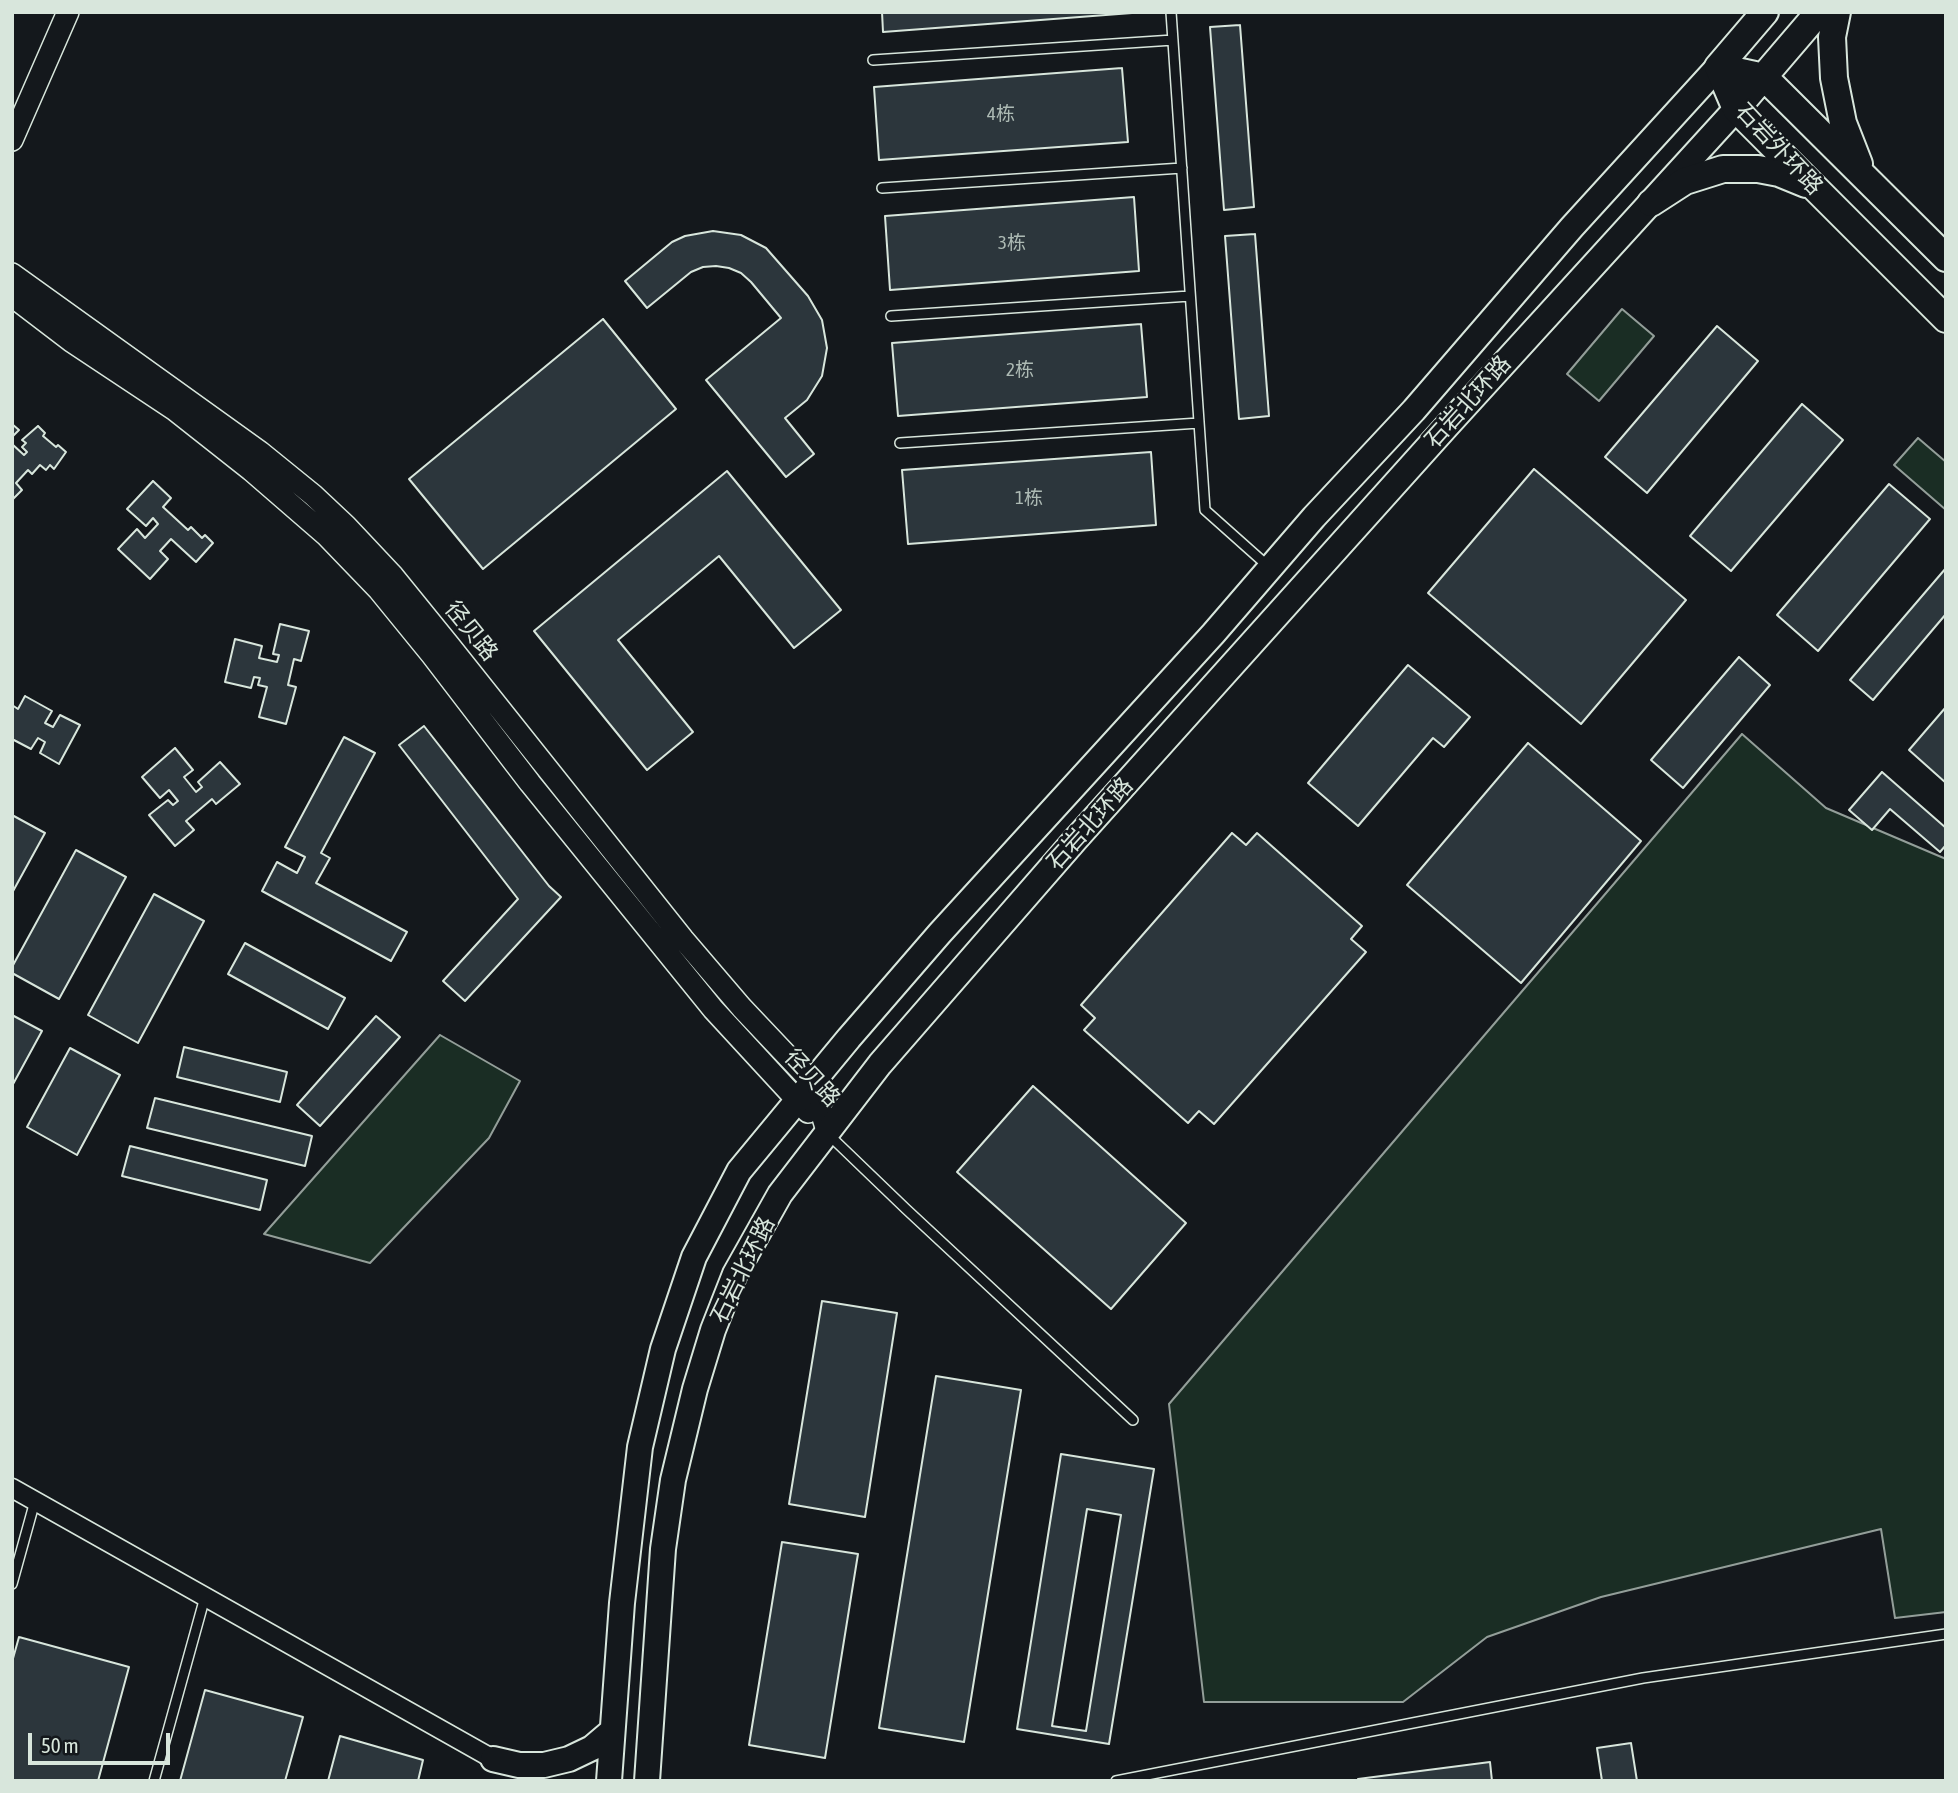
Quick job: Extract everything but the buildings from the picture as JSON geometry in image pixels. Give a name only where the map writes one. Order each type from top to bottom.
[{"type":"main road","name":"石岩北环路","points":[[609,1781],[622,1603],[640,1447],[663,1349],[694,1257],[739,1171],[958,913],[1414,410],[1572,227],[1765,12]]},
{"type":"main road","name":"石岩北环路","points":[[647,1781],[663,1549],[673,1480],[695,1388],[713,1330],[735,1274],[780,1194],[880,1065],[1075,840],[1736,109],[1819,12]]},
{"type":"main road","points":[[1837,12],[1832,37],[1837,97],[1850,144],[1868,181]]},
{"type":"main road","name":"石岩外环路","points":[[1718,67],[1764,76],[1946,258]]},
{"type":"main road","name":"石岩外环路","points":[[1718,67],[1736,109],[1946,319]]},
{"type":"main road","points":[[1651,203],[1685,181],[1710,172],[1737,168],[1779,173],[1817,191]]},
{"type":"main road","points":[[493,1759],[519,1765],[544,1765],[569,1759],[592,1748],[612,1731]]},
{"type":"main road","points":[[493,1759],[519,1781]]},
{"type":"street","points":[[12,140],[68,12]]},
{"type":"street","name":"径贝路","points":[[12,274],[260,452],[346,526],[393,576],[683,939],[742,1008],[805,1091],[828,1134]]},
{"type":"street","name":"径贝路","points":[[12,296],[71,341],[175,410],[251,470],[326,535],[379,590],[530,783],[713,1009],[805,1091]]},
{"type":"street","points":[[12,1488],[493,1759]]},
{"type":"lane","points":[[1171,12],[1205,510],[1270,568]]},
{"type":"lane","points":[[873,60],[1173,40]]},
{"type":"lane","points":[[882,188],[1182,168]]},
{"type":"lane","points":[[891,316],[1190,296]]},
{"type":"lane","points":[[900,443],[1199,423]]},
{"type":"lane","points":[[828,1134],[1133,1420]]},
{"type":"lane","points":[[12,1584],[35,1501]]},
{"type":"lane","points":[[154,1781],[205,1597]]},
{"type":"lane","points":[[1116,1781],[1643,1678],[1946,1634]]},
{"type":"green space","points":[[1622,309],[1654,336],[1599,401],[1567,374]]},
{"type":"green space","points":[[1918,438],[1946,462],[1946,510],[1894,465]]},
{"type":"green space","points":[[1742,734],[1826,808],[1946,859],[1946,1612],[1895,1618],[1881,1529],[1601,1597],[1487,1637],[1403,1702],[1204,1702],[1169,1404]]},
{"type":"green space","points":[[440,1035],[520,1081],[489,1138],[370,1263],[264,1234]]}]
